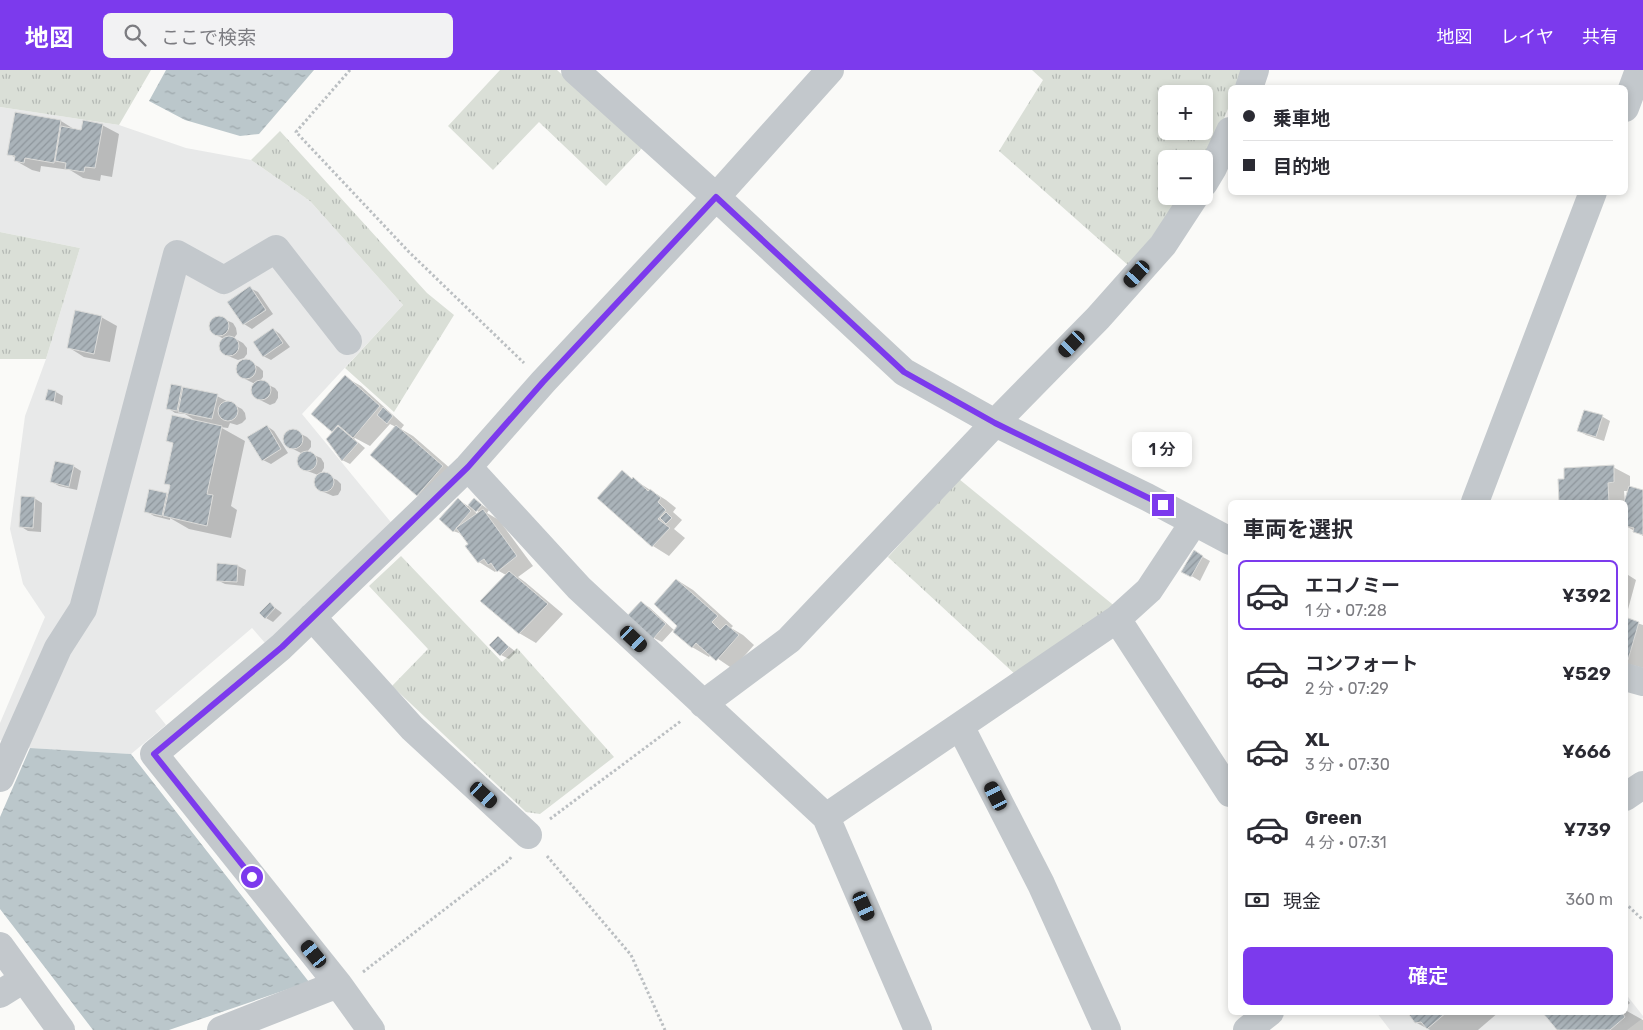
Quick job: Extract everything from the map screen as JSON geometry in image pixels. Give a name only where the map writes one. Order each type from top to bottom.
[{"type":"street","points":[[576,70],[904,372],[995,423],[1228,540]]},
{"type":"street","points":[[371,1030],[338,984],[154,754],[282,647],[468,467],[543,382],[716,197],[830,70]]},
{"type":"street","points":[[1250,85],[1256,70]]},
{"type":"street","points":[[1632,104],[1639,70]]},
{"type":"street","points":[[1213,170],[1228,136]]},
{"type":"street","points":[[1476,500],[1592,195]]},
{"type":"street","points":[[703,704],[789,640],[995,423],[1098,318],[1163,245],[1189,205]]},
{"type":"street","points":[[0,778],[58,648],[83,609],[177,254],[224,280],[276,249],[348,341]]},
{"type":"street","points":[[468,467],[579,588],[826,817],[918,1030]]},
{"type":"street","points":[[826,817],[1117,619],[1150,590],[1194,522]]},
{"type":"street","points":[[312,617],[412,728],[528,835]]},
{"type":"street","points":[[1117,619],[1228,790]]},
{"type":"street","points":[[960,726],[1041,884],[1107,1030]]},
{"type":"street","points":[[1628,795],[1643,784]]},
{"type":"street","points":[[0,946],[61,1030]]},
{"type":"street","points":[[0,994],[24,979]]},
{"type":"street","points":[[221,1030],[338,984]]},
{"type":"street","points":[[1247,1030],[1266,1015]]},
{"type":"path","points":[[350,70],[296,132],[409,252],[543,382]]},
{"type":"path","points":[[338,984],[368,969],[509,860],[528,835],[703,704]]},
{"type":"path","points":[[528,835],[631,955],[665,1030]]},
{"type":"path","points":[[1628,906],[1643,920]]},
{"type":"shaded area","points":[[0,107],[119,125],[186,148],[251,160],[310,201],[403,305],[302,414],[394,526],[320,596],[265,643],[252,628],[155,711],[166,725],[131,754],[30,748],[0,740],[0,723],[45,617],[23,584],[10,529],[25,416],[46,359],[80,248],[0,232]]},
{"type":"shaded area","points":[[1628,997],[1643,1016],[1643,1018],[1627,1030],[1390,1030],[1379,1015],[1628,1015]]},
{"type":"green space","points":[[0,70],[151,70],[119,125],[0,107]]},
{"type":"green space","points":[[500,70],[557,70],[642,148],[606,186],[539,122],[493,170],[448,126]]},
{"type":"green space","points":[[1032,70],[1241,70],[1237,85],[1228,85],[1228,109],[1211,150],[1158,150],[1158,205],[1177,205],[1129,266],[999,151],[1043,80]]},
{"type":"green space","points":[[280,131],[427,293],[454,315],[394,412],[345,368],[403,305],[310,201],[251,160]]},
{"type":"green space","points":[[0,232],[80,248],[46,359],[0,359]]},
{"type":"green space","points":[[959,479],[1117,608],[1017,676],[888,557]]},
{"type":"green space","points":[[401,556],[502,662],[517,648],[614,757],[540,814],[526,812],[392,686],[428,649],[369,586]]},
{"type":"water","points":[[166,70],[314,70],[259,134],[240,136],[185,120],[149,101]]},
{"type":"water","points":[[30,748],[131,754],[309,982],[169,1030],[93,1030],[0,909],[0,817]]},
{"type":"building","points":[[15,112],[61,120],[54,163],[25,158],[24,163],[14,161],[15,156],[7,155]]},
{"type":"building","points":[[83,120],[103,124],[95,168],[85,167],[84,172],[65,169],[66,163],[55,161],[61,126],[81,130]]},
{"type":"building","points":[[250,286],[266,310],[243,325],[227,302]]},
{"type":"building","points":[[75,310],[102,316],[94,354],[67,348]]},
{"type":"building","points":[[219,316],[226,319],[229,326],[226,333],[219,336],[212,333],[209,326],[212,319]]},
{"type":"building","points":[[273,328],[283,343],[263,357],[253,342]]},
{"type":"building","points":[[229,336],[236,339],[239,346],[236,353],[229,356],[222,353],[219,346],[222,339]]},
{"type":"building","points":[[246,359],[253,362],[256,369],[253,376],[246,379],[239,376],[236,369],[239,362]]},
{"type":"building","points":[[345,375],[380,406],[353,438],[338,425],[332,432],[311,414]]},
{"type":"building","points":[[261,380],[268,383],[271,390],[268,397],[261,400],[254,397],[251,390],[254,383]]},
{"type":"building","points":[[171,384],[182,386],[177,411],[166,409]]},
{"type":"building","points":[[183,387],[218,394],[212,419],[178,412]]},
{"type":"building","points":[[48,389],[56,391],[54,402],[45,400]]},
{"type":"building","points":[[228,401],[235,404],[238,411],[235,418],[228,421],[221,418],[218,411],[221,404]]},
{"type":"building","points":[[383,407],[393,416],[387,424],[377,415]]},
{"type":"building","points":[[1584,410],[1603,415],[1596,437],[1577,431]]},
{"type":"building","points":[[172,415],[222,426],[207,494],[213,495],[207,526],[163,516],[170,485],[164,484],[173,443],[166,441]]},
{"type":"building","points":[[267,425],[281,449],[262,461],[247,437]]},
{"type":"building","points":[[396,425],[443,466],[417,496],[370,455]]},
{"type":"building","points":[[338,426],[358,443],[342,461],[326,439]]},
{"type":"building","points":[[293,429],[300,432],[303,439],[300,446],[293,449],[286,446],[283,439],[286,432]]},
{"type":"building","points":[[307,451],[314,454],[317,461],[314,468],[307,471],[300,468],[297,461],[300,454]]},
{"type":"building","points":[[55,461],[74,465],[69,487],[50,482]]},
{"type":"building","points":[[1614,465],[1614,482],[1608,483],[1609,500],[1559,500],[1558,479],[1564,479],[1564,468]]},
{"type":"building","points":[[622,470],[648,491],[650,489],[661,498],[658,502],[666,510],[658,519],[670,528],[652,547],[597,498]]},
{"type":"building","points":[[324,472],[331,475],[334,482],[331,489],[324,492],[317,489],[314,482],[317,475]]},
{"type":"building","points":[[1629,486],[1643,490],[1643,535],[1633,532],[1634,528],[1628,527],[1628,500],[1625,500]]},
{"type":"building","points":[[149,489],[167,493],[162,516],[144,512]]},
{"type":"building","points":[[21,496],[35,497],[33,528],[19,527]]},
{"type":"building","points":[[458,498],[471,511],[453,532],[439,519]]},
{"type":"building","points":[[474,498],[482,505],[476,512],[468,505]]},
{"type":"building","points":[[483,509],[517,556],[497,572],[491,563],[488,565],[484,559],[478,563],[465,546],[468,544],[456,528]]},
{"type":"building","points":[[666,512],[672,518],[666,524],[660,518]]},
{"type":"building","points":[[1194,550],[1203,556],[1191,577],[1181,572]]},
{"type":"building","points":[[217,563],[238,565],[237,582],[216,581]]},
{"type":"building","points":[[509,571],[548,604],[519,634],[480,601]]},
{"type":"building","points":[[676,579],[718,616],[712,622],[720,630],[726,624],[739,635],[716,661],[696,643],[692,648],[673,632],[677,626],[654,604]]},
{"type":"building","points":[[641,601],[666,624],[653,639],[627,616]]},
{"type":"building","points":[[270,602],[275,608],[265,619],[259,613]]},
{"type":"building","points":[[1628,618],[1639,622],[1628,660]]},
{"type":"building","points":[[498,636],[509,647],[500,656],[489,645]]},
{"type":"building","points":[[1409,1015],[1443,1015],[1427,1029],[1421,1022],[1415,1023]]},
{"type":"building","points":[[1544,1015],[1624,1015],[1625,1017],[1610,1030],[1557,1030]]},
{"type":"route","points":[[252,877],[154,754],[282,647],[468,467],[543,382],[716,197],[904,372],[995,423],[1163,505]]}]
